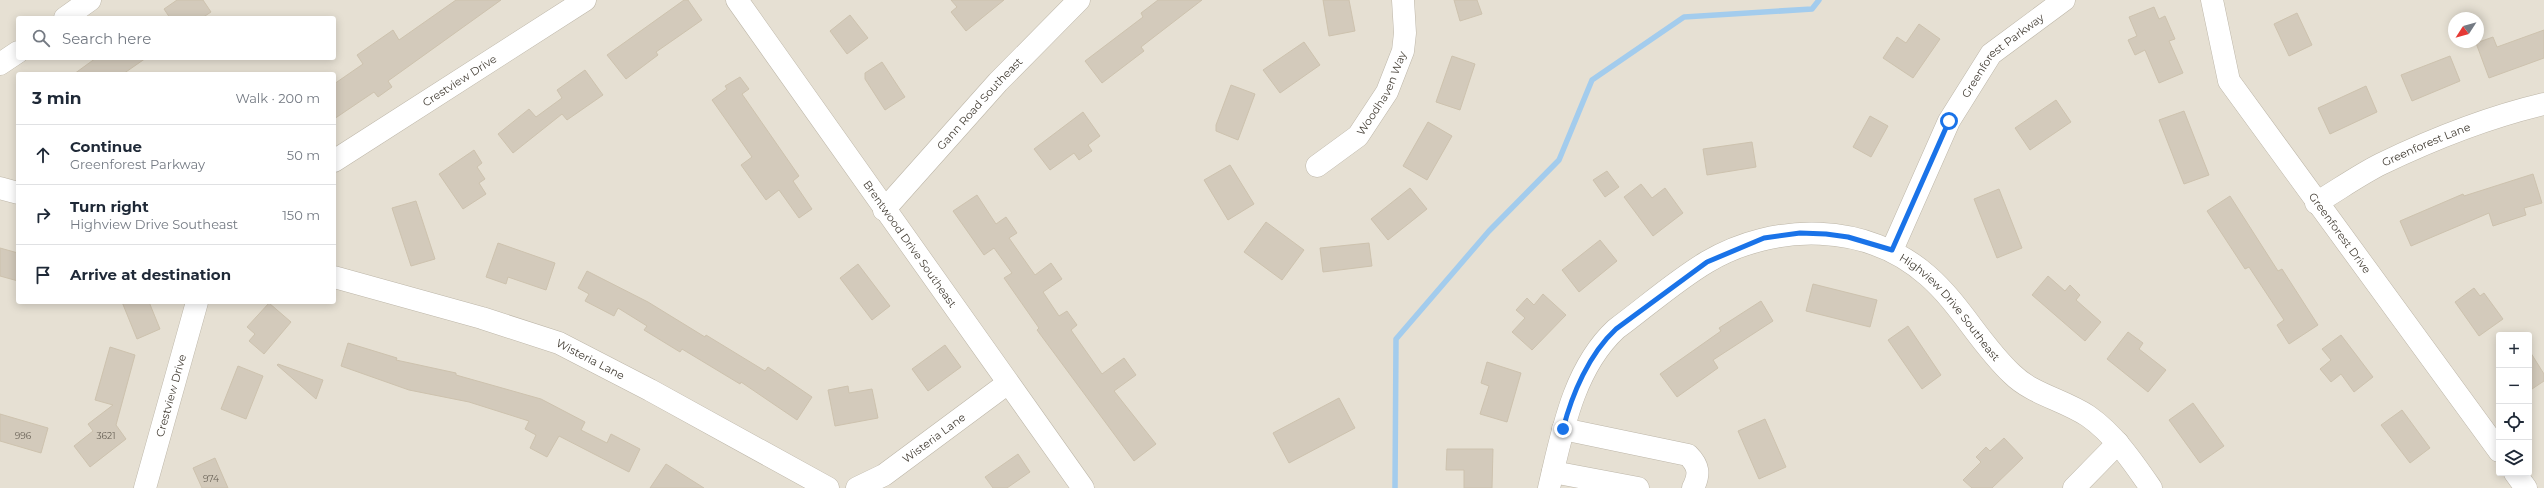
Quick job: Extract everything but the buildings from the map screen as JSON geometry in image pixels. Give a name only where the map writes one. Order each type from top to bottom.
[{"type":"street","points":[[68,16],[90,0]]},
{"type":"street","name":"Crestview Drive","points":[[336,160],[585,0]]},
{"type":"street","name":"Brentwood Drive Southeast","points":[[737,0],[884,210],[1084,488]]},
{"type":"street","name":"Gann Road Southeast","points":[[884,210],[998,82],[1079,0]]},
{"type":"street","name":"Woodhaven Way","points":[[1318,166],[1358,136],[1386,92],[1403,51],[1405,33],[1403,0]]},
{"type":"street","name":"Greenforest Parkway","points":[[1892,250],[1949,121],[1991,54],[2064,0]]},
{"type":"street","name":"Greenforest Drive","points":[[2212,0],[2229,81],[2316,203],[2496,447]]},
{"type":"street","points":[[0,64],[16,53]]},
{"type":"street","name":"Greenforest Lane","points":[[2316,203],[2381,164],[2514,111],[2544,104]]},
{"type":"street","points":[[0,188],[16,192]]},
{"type":"street","name":"Highview Drive Southeast","points":[[1551,480],[1569,404],[1602,342],[1616,329],[1707,262],[1764,238],[1800,233],[1848,237],[1892,250],[1917,267],[1950,297],[1988,349],[2017,379],[2087,415],[2118,444],[2151,488]]},
{"type":"street","name":"Wisteria Lane","points":[[336,278],[482,318],[559,343],[650,390],[828,488]]},
{"type":"street","name":"Crestview Drive","points":[[145,488],[196,304]]},
{"type":"street","name":"Wisteria Lane","points":[[857,488],[884,475],[1008,383]]},
{"type":"street","points":[[1563,429],[1688,455],[1697,464],[1699,476],[1693,488]]},
{"type":"street","points":[[2074,488],[2118,444]]},
{"type":"street","points":[[2517,476],[2526,488]]},
{"type":"street","points":[[1551,480],[1638,488]]},
{"type":"shaded area","points":[[0,0],[2544,0],[2544,488],[0,488]]},
{"type":"waterway","points":[[1395,488],[1396,339],[1489,231],[1559,160],[1592,80],[1684,17],[1812,9],[1819,0]]},
{"type":"route","points":[[1563,429],[1569,404],[1602,342],[1616,329],[1707,262],[1764,238],[1800,233],[1848,237],[1892,250],[1949,121]]}]
